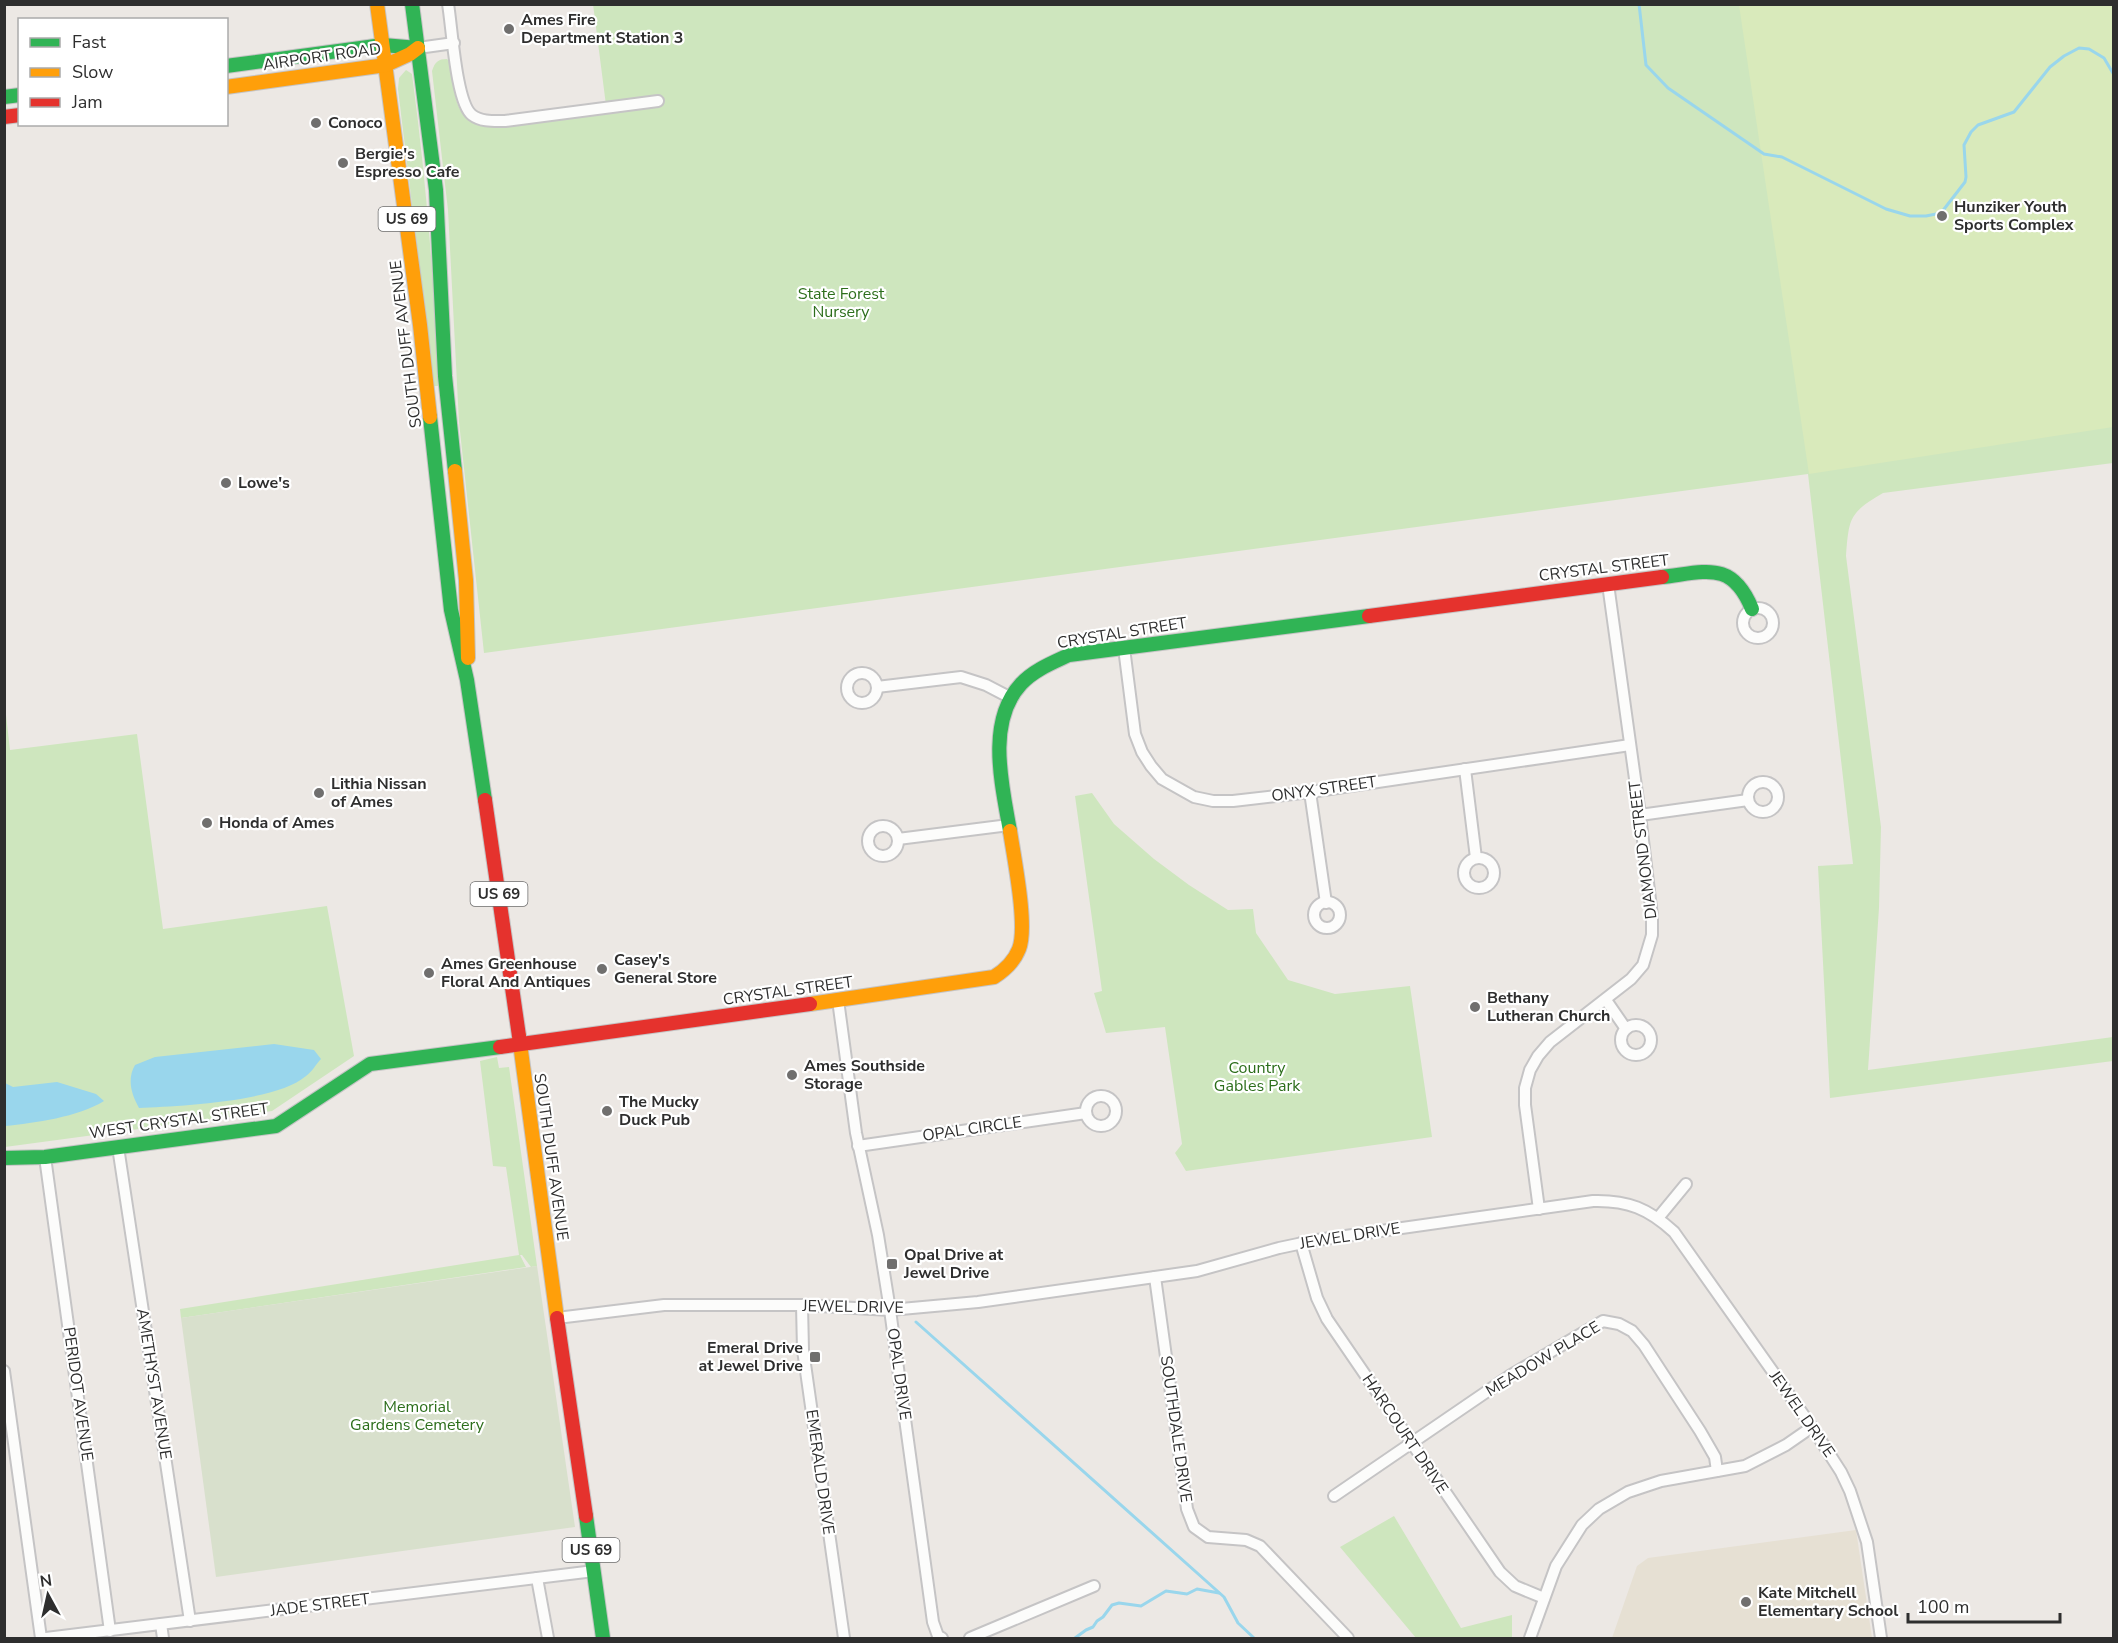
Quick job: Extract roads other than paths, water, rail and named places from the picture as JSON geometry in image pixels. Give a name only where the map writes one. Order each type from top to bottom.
[{"type":"main road","name":"SOUTH DUFF AVENUE","points":[[377,4],[425,364],[451,610],[467,680],[505,932],[603,1638]]},
{"type":"main road","name":"SOUTH DUFF AVENUE","points":[[412,4],[436,190],[445,376],[466,580],[469,640],[467,680]]},
{"type":"main road","name":"AIRPORT ROAD","points":[[228,66],[383,45],[418,48]]},
{"type":"main road","name":"AIRPORT ROAD","points":[[228,87],[386,65],[418,48]]},
{"type":"main road","name":"CRYSTAL STREET","points":[[519,1045],[979,980],[994,976],[1014,962],[1020,951],[1023,930],[999,754],[999,738],[1005,709],[1011,698],[1032,673],[1048,663],[1069,655],[1608,584],[1716,572],[1727,575],[1741,585],[1752,609]]},
{"type":"main road","name":"WEST CRYSTAL STREET","points":[[4,1158],[45,1156],[276,1126],[370,1064],[519,1045]]},
{"type":"street","points":[[448,4],[464,102],[473,116],[485,120],[505,121],[658,101]]},
{"type":"street","name":"AIRPORT ROAD","points":[[418,48],[454,43]]},
{"type":"street","name":"DIAMOND STREET","points":[[1539,1209],[1525,1105],[1525,1088],[1530,1070],[1550,1042],[1631,979],[1643,965],[1652,935],[1652,916],[1640,815],[1608,584]]},
{"type":"street","name":"ONYX STREET","points":[[1124,648],[1135,734],[1142,752],[1162,779],[1194,797],[1213,801],[1233,801],[1310,792],[1630,745]]},
{"type":"street","points":[[877,687],[961,677],[980,682],[1011,698]]},
{"type":"street","points":[[1464,769],[1476,858]]},
{"type":"street","points":[[1310,792],[1326,903]]},
{"type":"street","points":[[1640,815],[1748,800]]},
{"type":"street","points":[[898,839],[1009,825]]},
{"type":"street","name":"OPAL DRIVE","points":[[838,1000],[858,1146],[878,1235],[890,1310],[933,1622],[938,1636],[942,1638]]},
{"type":"street","points":[[1606,1000],[1626,1029]]},
{"type":"street","name":"OPAL CIRCLE","points":[[858,1146],[1086,1113]]},
{"type":"street","name":"AMETHYST AVENUE","points":[[118,1147],[190,1621]]},
{"type":"street","name":"PERIDOT AVENUE","points":[[45,1156],[110,1631]]},
{"type":"street","points":[[1658,1218],[1686,1184]]},
{"type":"street","name":"JEWEL DRIVE","points":[[557,1318],[664,1305],[802,1305],[890,1310],[978,1302],[1197,1272],[1301,1243],[1593,1201],[1615,1200],[1658,1218],[1674,1232],[1812,1427],[1841,1472],[1867,1542],[1881,1638]]},
{"type":"street","name":"HARCOURT DRIVE","points":[[1301,1243],[1317,1298],[1327,1319],[1410,1444],[1500,1572],[1515,1586],[1544,1598]]},
{"type":"street","name":"SOUTHDALE DRIVE","points":[[1155,1277],[1187,1509],[1194,1527],[1208,1537],[1246,1540],[1260,1546],[1348,1638]]},
{"type":"street","name":"EMERALD DRIVE","points":[[802,1305],[803,1350],[844,1638]]},
{"type":"street","name":"MEADOW PLACE","points":[[1410,1444],[1511,1375],[1603,1321],[1619,1324],[1632,1331],[1644,1345],[1700,1431],[1715,1457],[1717,1471]]},
{"type":"street","points":[[4,1371],[41,1638]]},
{"type":"street","points":[[1530,1638],[1556,1566],[1582,1525],[1599,1509],[1628,1492],[1661,1481],[1745,1466],[1766,1456],[1812,1427]]},
{"type":"street","points":[[1334,1497],[1410,1444]]},
{"type":"street","name":"JADE STREET","points":[[46,1638],[594,1571]]},
{"type":"street","points":[[537,1578],[548,1638]]},
{"type":"street","points":[[970,1638],[1094,1586]]},
{"type":"street","points":[[161,1624],[163,1638]]},
{"type":"water","points":[[274,1044],[314,1050],[321,1059],[308,1074],[292,1085],[251,1097],[202,1104],[139,1108],[134,1097],[131,1076],[135,1065],[155,1057]]},
{"type":"water","points":[[57,1082],[96,1094],[104,1101],[94,1107],[69,1115],[5,1126],[5,1083],[13,1087]]},
{"type":"waterway","points":[[1639,4],[1646,65],[1668,88],[1764,154],[1782,157],[1886,209],[1910,216],[1941,213],[1965,182],[1964,145],[1971,132],[1978,125],[2014,112],[2050,67],[2064,56],[2079,48],[2089,49],[2104,58],[2114,75]]},
{"type":"waterway","points":[[916,1322],[1224,1597],[1238,1623],[1254,1638]]},
{"type":"waterway","points":[[1075,1638],[1093,1627],[1112,1605],[1119,1603],[1141,1606],[1166,1591],[1187,1594],[1197,1589],[1219,1593]]},
{"type":"place","name":"Ames Fire Department Station 3","points":[[509,29]]},
{"type":"place","name":"Conoco","points":[[316,123]]},
{"type":"place","name":"Bergie's Espresso Cafe","points":[[343,163]]},
{"type":"place","name":"Hunziker Youth Sports Complex","points":[[1942,216]]},
{"type":"place","name":"Lowe's","points":[[226,483]]},
{"type":"place","name":"Lithia Nissan of Ames","points":[[319,793]]},
{"type":"place","name":"Honda of Ames","points":[[207,823]]},
{"type":"place","name":"Casey's General Store","points":[[602,969]]},
{"type":"place","name":"Ames Greenhouse Floral And Antiques","points":[[429,973]]},
{"type":"place","name":"Bethany Lutheran Church","points":[[1475,1007]]},
{"type":"place","name":"Ames Southside Storage","points":[[792,1075]]},
{"type":"place","name":"The Mucky Duck Pub","points":[[607,1111]]},
{"type":"place","name":"Opal Drive at Jewel Drive","points":[[892,1264]]},
{"type":"place","name":"Emeral Drive at Jewel Drive","points":[[815,1357]]},
{"type":"place","name":"Kate Mitchell Elementary School","points":[[1746,1602]]},
{"type":"park label","name":"State Forest Nursery","points":[[841,303]]},
{"type":"park label","name":"Country Gables Park","points":[[1257,1077]]},
{"type":"park label","name":"Memorial Gardens Cemetery","points":[[417,1416]]}]
